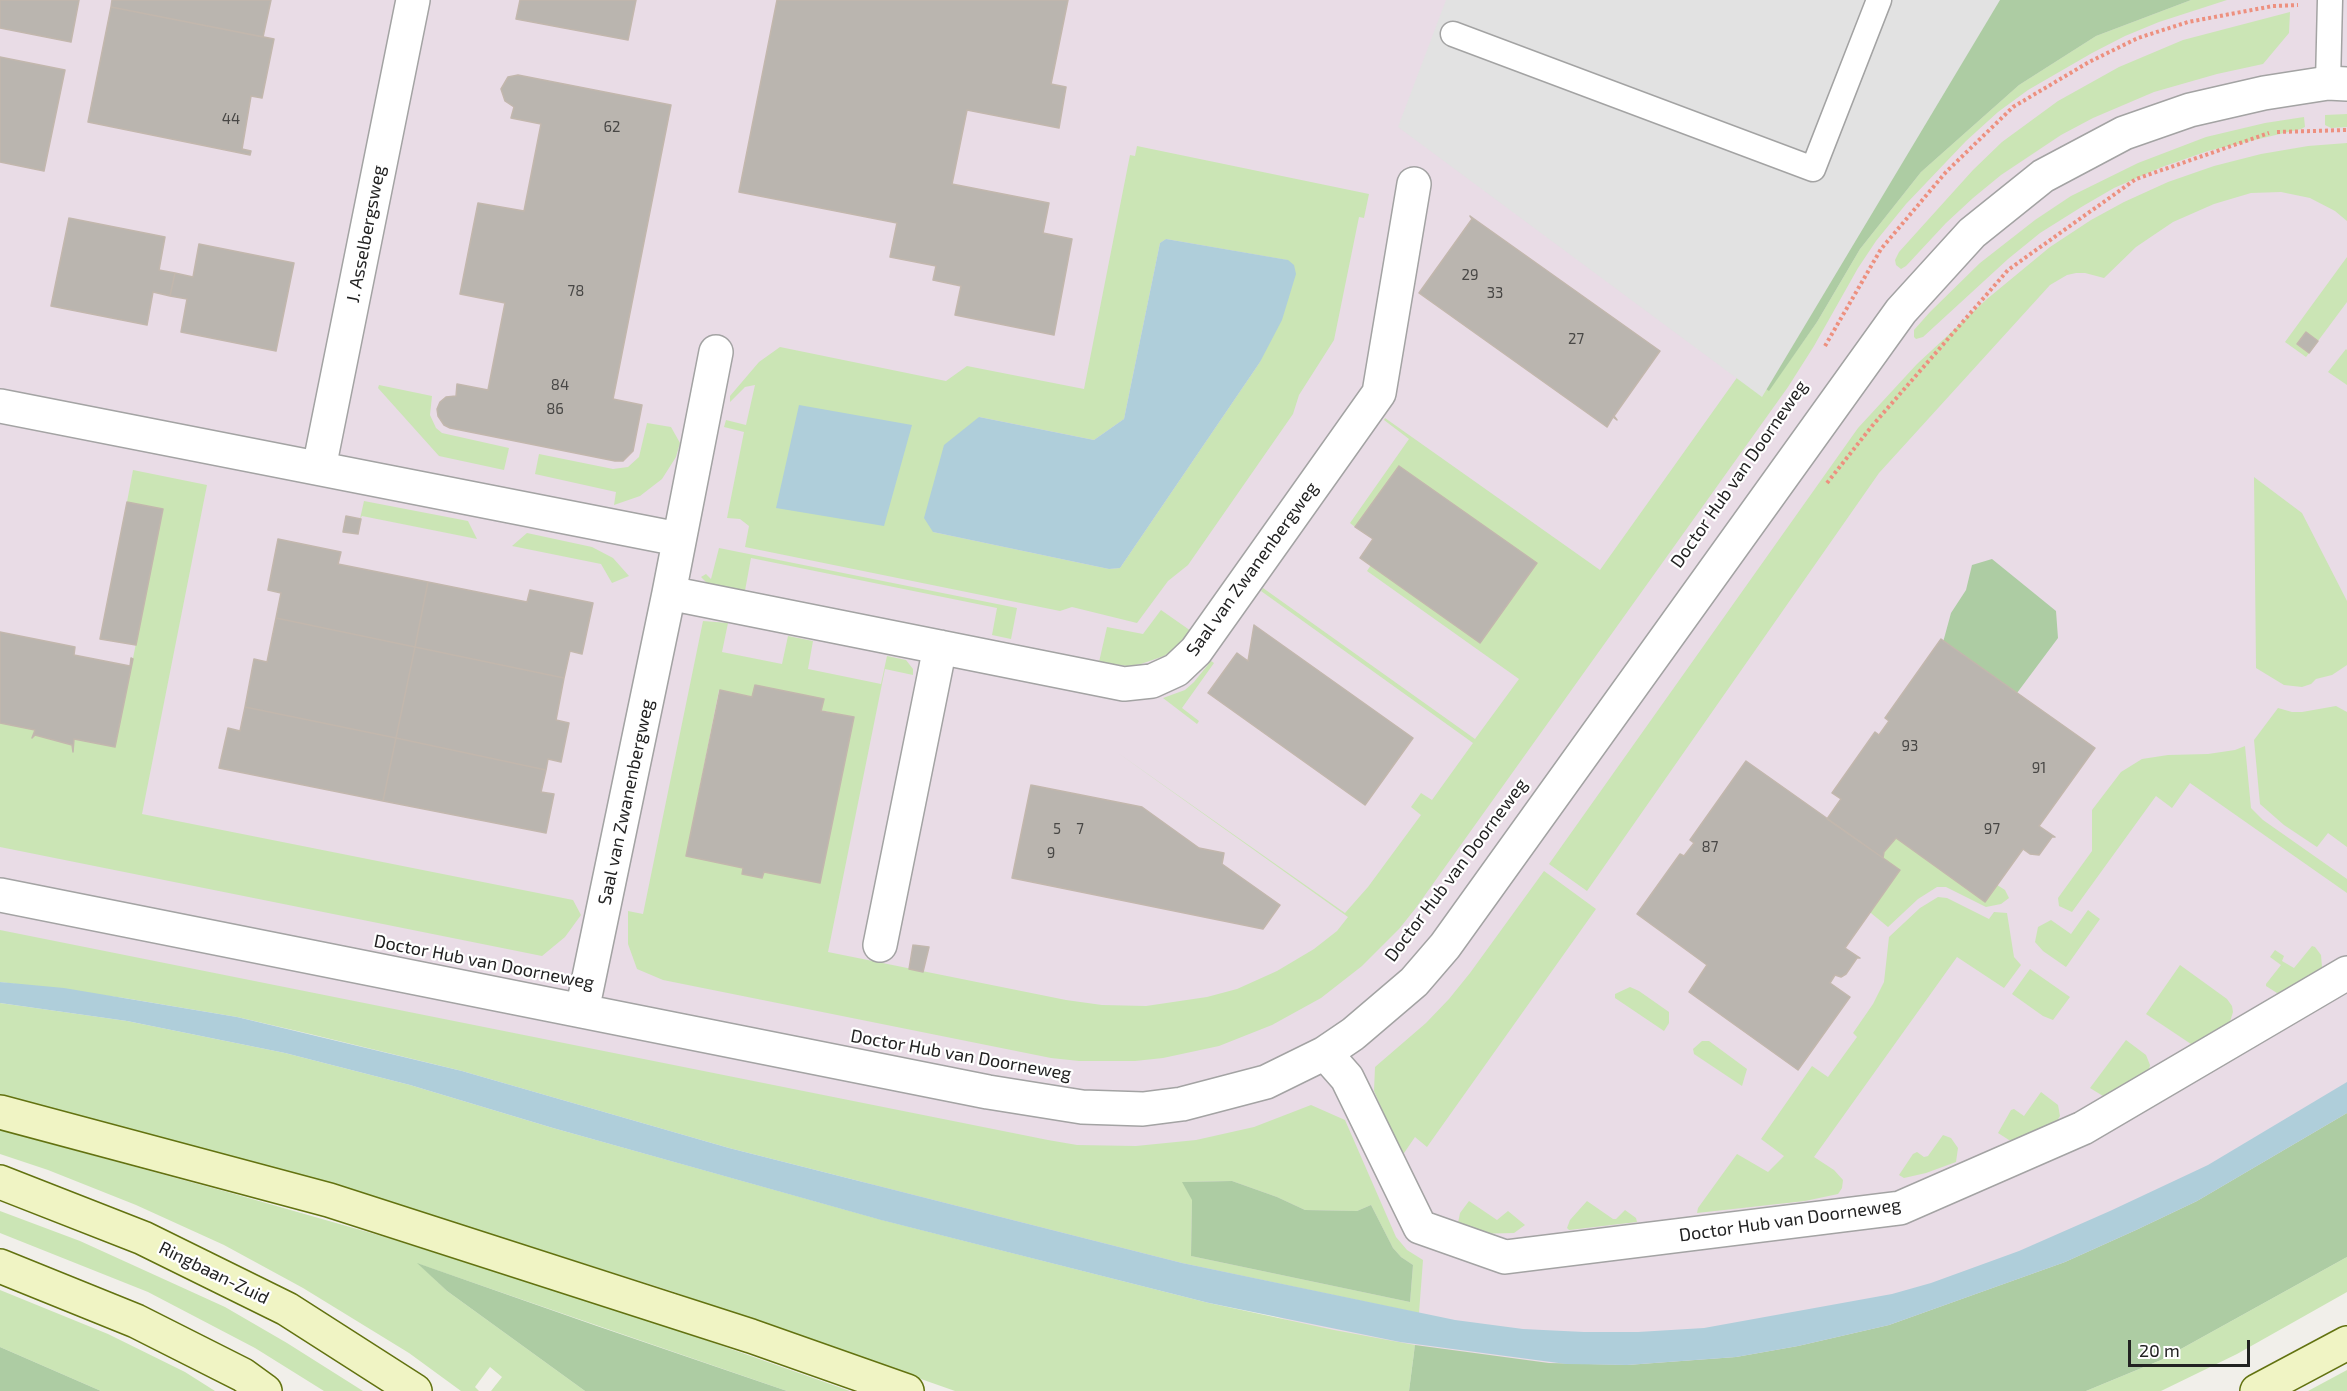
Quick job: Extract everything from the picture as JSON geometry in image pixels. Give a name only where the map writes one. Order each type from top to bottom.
[{"type":"main road","points":[[0,1113],[127,1144],[329,1200],[728,1329],[907,1391]]},
{"type":"main road","name":"Ringbaan-Zuid","points":[[0,1182],[142,1238],[287,1309],[415,1391]]},
{"type":"main road","points":[[0,1266],[136,1321],[243,1375],[265,1391]]},
{"type":"main road","points":[[2257,1391],[2347,1343]]},
{"type":"street","name":"J. Asselbergsweg","points":[[319,468],[413,0]]},
{"type":"street","name":"Doctor Hub van Doorneweg","points":[[0,895],[988,1092],[1082,1107],[1143,1109],[1182,1104],[1266,1082],[1325,1053],[1353,1034],[1414,982],[1445,946],[1901,311],[1972,233],[2043,176],[2124,133],[2190,110],[2264,93],[2337,83]]},
{"type":"street","name":"Saal van Zwanenbergweg","points":[[669,593],[1124,684],[1152,681],[1176,670],[1189,657],[1379,393],[1414,184]]},
{"type":"street","name":"Saal van Zwanenbergweg","points":[[582,1011],[669,593],[716,352]]},
{"type":"street","points":[[0,406],[678,539]]},
{"type":"street","points":[[880,945],[940,647]]},
{"type":"street","name":"Doctor Hub van Doorneweg","points":[[1325,1053],[1347,1078],[1420,1227],[1505,1257],[1900,1208],[2083,1128],[2347,973]]},
{"type":"lane","points":[[1453,34],[1813,169],[1880,0]]},
{"type":"lane","points":[[2330,2],[2337,83]]},
{"type":"path","points":[[1823,351],[1881,249],[1946,172],[2013,107],[2089,62],[2138,38],[2188,22],[2273,6],[2330,2]]},
{"type":"path","points":[[1821,492],[1872,426],[2008,270],[2136,180],[2273,132],[2347,130]]},
{"type":"shaded area","points":[[0,0],[2347,0],[2347,1119],[2135,1251],[1782,1364],[1539,1373],[1360,1344],[354,1016],[0,952]]},
{"type":"shaded area","points":[[1446,0],[2000,0],[1762,397],[1398,127]]},
{"type":"green space","points":[[1983,0],[2191,0],[2096,36],[2019,85],[1921,172],[1860,249],[1817,322],[1769,391],[1744,374]]},
{"type":"green space","points":[[2191,0],[2227,0],[2159,22],[2125,36],[2028,90],[1998,112],[1966,141],[1906,204],[1858,268],[1788,387],[1415,909],[1399,929],[1362,966],[1321,998],[1272,1025],[1219,1046],[1163,1058],[1135,1061],[1079,1061],[1051,1058],[663,980],[637,969],[628,944],[628,911],[643,914],[703,621],[728,623],[722,652],[782,664],[788,636],[813,641],[808,669],[881,684],[887,656],[906,660],[913,669],[913,675],[885,669],[828,952],[1066,1000],[1102,1005],[1146,1006],[1207,997],[1237,989],[1277,971],[1314,949],[1337,931],[1348,917],[1118,753],[1345,913],[1368,887],[1421,815],[1411,807],[1421,793],[1432,800],[1473,743],[1261,591],[1263,588],[1475,739],[1519,679],[1367,571],[1371,565],[1536,563],[1399,466],[1355,527],[1350,523],[1409,439],[1384,420],[1385,418],[1600,570],[1741,372],[1722,358],[1769,390],[1817,322],[1860,249],[1921,172],[2019,85],[2096,36]],"holes":[[[719,690],[854,717],[820,883],[764,872],[762,878],[743,868],[686,856]]]},
{"type":"green space","points":[[2290,12],[2289,33],[2263,64],[2154,92],[2093,118],[2061,135],[2001,175],[1973,198],[1906,266],[1901,269],[1896,265],[1895,260],[1899,252],[1973,170],[2002,142],[2058,101],[2119,67],[2183,40]]},
{"type":"green space","points":[[2347,114],[2347,127],[2331,128],[2325,125],[2325,115]]},
{"type":"green space","points":[[2304,117],[2305,127],[2301,129],[2208,151],[2162,167],[2114,188],[2040,233],[2008,259],[1923,337],[1916,339],[1914,337],[1914,330],[1930,312],[1980,263],[2035,220],[2071,196],[2138,163],[2206,137],[2265,123]]},
{"type":"green space","points":[[2347,143],[2347,221],[2335,211],[2310,198],[2281,192],[2251,193],[2214,204],[2173,222],[2136,247],[2104,278],[2076,273],[2067,275],[2050,285],[1879,473],[1587,891],[1549,864],[1858,428],[1917,364],[1987,299],[2050,247],[2091,220],[2168,182],[2214,166],[2261,154],[2308,146]]},
{"type":"green space","points":[[1137,146],[1369,194],[1364,218],[1359,217],[1334,340],[1299,395],[1293,414],[1188,565],[1168,581],[1137,623],[1072,607],[1060,611],[745,547],[749,526],[740,519],[727,518],[744,432],[724,427],[726,420],[746,425],[755,385],[745,387],[730,402],[730,396],[759,362],[780,347],[946,381],[967,366],[1084,389],[1130,155],[1135,156]],"holes":[[[1166,239],[1287,260],[1260,362],[1120,568],[1109,569],[933,532],[979,417],[1094,440],[1124,419],[1160,243]]]},
{"type":"green space","points":[[2347,257],[2347,302],[2318,341],[2306,332],[2297,344],[2309,353],[2306,357],[2285,342]]},
{"type":"green space","points":[[2347,350],[2347,385],[2328,372]]},
{"type":"green space","points":[[379,385],[432,396],[430,415],[436,428],[442,433],[509,448],[504,470],[439,456],[378,388]]},
{"type":"green space","points":[[647,423],[671,427],[680,443],[676,457],[662,479],[640,496],[614,505],[616,492],[535,474],[539,454],[613,469],[628,467],[639,457]]},
{"type":"green space","points":[[133,470],[207,485],[142,814],[573,900],[581,915],[565,937],[542,956],[0,847],[0,723],[35,730],[32,738],[35,735],[72,745],[73,752],[74,739],[115,747],[163,510],[127,502]]},
{"type":"green space","points":[[2254,477],[2302,513],[2347,601],[2347,665],[2332,675],[2316,679],[2311,684],[2302,687],[2284,685],[2256,668]]},
{"type":"green space","points":[[364,501],[468,521],[477,539],[362,516],[360,519]]},
{"type":"green space","points":[[527,533],[592,547],[613,558],[629,576],[612,583],[601,564],[512,546]]},
{"type":"green space","points":[[719,548],[1017,608],[1011,639],[992,635],[997,608],[751,558],[744,596],[712,588],[701,577],[706,574],[711,579]]},
{"type":"green space","points":[[1992,559],[2056,611],[2058,638],[2014,697],[1942,646],[1951,613],[1966,590],[1972,565]]},
{"type":"green space","points":[[1161,610],[1191,631],[1175,649],[1164,656],[1141,664],[1127,666],[1099,662],[1107,627],[1143,634]]},
{"type":"green space","points":[[1211,661],[1214,663],[1182,708],[1199,721],[1197,724],[1163,698],[1185,690]]},
{"type":"green space","points":[[2336,706],[2347,712],[2347,847],[2328,833],[2317,847],[2284,825],[2260,804],[2254,740],[2278,708],[2302,712]]},
{"type":"green space","points":[[2245,746],[2251,808],[2263,820],[2347,879],[2347,893],[2190,783],[2172,808],[2156,796],[2072,912],[2059,906],[2058,898],[2092,851],[2092,810],[2121,772],[2142,759],[2168,755],[2208,754]]},
{"type":"green space","points":[[1900,833],[1994,883],[2005,890],[2009,898],[2001,904],[1986,907],[1946,887],[1937,887],[1918,899],[1888,927],[1866,909],[1879,863],[1884,852]]},
{"type":"green space","points":[[1544,871],[1596,909],[1427,1147],[1415,1137],[1402,1156],[1374,1091],[1375,1067],[1426,1023],[1449,999]]},
{"type":"green space","points":[[1938,897],[1947,898],[1989,919],[1994,912],[2007,913],[2014,957],[2021,965],[2004,988],[1957,957],[1814,1157],[1834,1170],[1843,1180],[1838,1194],[1805,1201],[1697,1213],[1698,1208],[1737,1154],[1768,1172],[1784,1156],[1761,1139],[1812,1066],[1828,1077],[1857,1037],[1853,1033],[1873,1004],[1884,982],[1889,937],[1920,908]]},
{"type":"green space","points":[[2088,910],[2100,919],[2066,967],[2043,951],[2035,942],[2038,927],[2051,920],[2071,934]]},
{"type":"green space","points":[[0,930],[1077,1145],[1136,1146],[1196,1140],[1254,1127],[1311,1105],[1345,1120],[1396,1237],[1407,1250],[1423,1260],[1419,1313],[1182,1263],[729,1148],[462,1071],[310,1034],[237,1017],[124,998],[0,982]],"holes":[[[1232,1181],[1305,1210],[1357,1211],[1371,1205],[1393,1248],[1413,1265],[1410,1302],[1191,1256],[1192,1199],[1183,1182]]]},
{"type":"green space","points":[[2312,946],[2321,955],[2322,967],[2319,971],[2281,992],[2277,993],[2266,986],[2281,965],[2270,957],[2275,950],[2284,956],[2282,961],[2294,968]]},
{"type":"green space","points":[[2180,965],[2227,999],[2232,1006],[2233,1012],[2229,1025],[2194,1046],[2146,1014]]},
{"type":"green space","points":[[2030,969],[2070,997],[2053,1020],[2043,1016],[2012,994]]},
{"type":"green space","points":[[1630,987],[1669,1012],[1669,1023],[1664,1031],[1615,998],[1615,994]]},
{"type":"green space","points":[[0,1003],[127,1021],[285,1053],[410,1085],[553,1128],[882,1220],[1209,1303],[1415,1345],[1409,1391],[955,1391],[671,1291],[396,1204],[109,1123],[0,1096]]},
{"type":"green space","points":[[2126,1040],[2146,1055],[2150,1065],[2149,1070],[2147,1074],[2108,1097],[2103,1096],[2090,1088]]},
{"type":"green space","points":[[1702,1041],[1709,1041],[1747,1069],[1742,1086],[1694,1054],[1693,1049]]},
{"type":"green space","points":[[2041,1092],[2058,1105],[2060,1116],[2057,1121],[2017,1140],[2009,1140],[1998,1133],[2011,1110],[2014,1109],[2024,1116]]},
{"type":"green space","points":[[2347,1113],[2347,1257],[2161,1360],[2086,1391],[1409,1391],[1415,1345],[1549,1363],[1627,1365],[1736,1357],[1798,1346],[1889,1325],[2065,1262],[2136,1230],[2197,1201]]},
{"type":"green space","points":[[0,1130],[385,1237],[660,1324],[850,1391],[787,1391],[419,1264],[447,1291],[585,1391],[491,1391],[502,1377],[490,1367],[475,1387],[479,1391],[461,1391],[409,1353],[303,1288],[224,1245],[136,1205],[48,1170],[0,1154]]},
{"type":"green space","points":[[1943,1135],[1951,1138],[1958,1148],[1956,1162],[1926,1173],[1904,1178],[1899,1175],[1913,1154],[1917,1152],[1924,1157],[1928,1156]]},
{"type":"green space","points":[[1232,1181],[1305,1210],[1357,1211],[1371,1205],[1393,1248],[1413,1265],[1410,1302],[1191,1256],[1192,1200],[1182,1182]]},
{"type":"green space","points":[[1469,1201],[1497,1220],[1508,1211],[1525,1225],[1514,1233],[1473,1234],[1458,1223],[1460,1213]]},
{"type":"green space","points":[[1587,1201],[1613,1219],[1625,1210],[1636,1218],[1637,1222],[1569,1230],[1567,1228],[1570,1220]]},
{"type":"green space","points":[[0,1211],[80,1241],[225,1307],[363,1391],[324,1391],[255,1348],[148,1292],[0,1233]]},
{"type":"green space","points":[[2347,1257],[2347,1292],[2237,1354],[2161,1391],[2086,1391],[2161,1360]]},
{"type":"green space","points":[[417,1263],[787,1391],[585,1391],[447,1291]]},
{"type":"green space","points":[[0,1290],[108,1334],[185,1372],[215,1391],[101,1391],[0,1347]]},
{"type":"green space","points":[[0,1347],[101,1391],[0,1391]]},
{"type":"green space","points":[[2347,1370],[2347,1391],[2308,1391]]},
{"type":"water","points":[[1166,239],[1288,260],[1294,265],[1296,274],[1282,320],[1260,362],[1120,568],[1109,569],[933,532],[924,518],[944,445],[979,417],[1094,440],[1124,419],[1160,243]]},
{"type":"water","points":[[799,405],[912,425],[884,526],[776,508]]},
{"type":"water","points":[[0,982],[64,988],[237,1017],[462,1071],[729,1148],[1182,1263],[1455,1320],[1523,1329],[1638,1332],[1704,1328],[1892,1294],[1931,1283],[2019,1251],[2110,1211],[2208,1165],[2347,1082],[2347,1113],[2197,1201],[2136,1230],[2065,1262],[1889,1325],[1798,1346],[1736,1357],[1627,1365],[1566,1364],[1400,1342],[1209,1303],[881,1220],[553,1128],[410,1085],[285,1053],[127,1021],[0,1003]]},
{"type":"building","points":[[0,0],[79,0],[71,42],[0,28]]},
{"type":"building","points":[[112,0],[271,0],[263,37],[111,7]]},
{"type":"building","points":[[520,0],[636,0],[628,40],[516,19]]},
{"type":"building","points":[[777,0],[1068,0],[1051,84],[1066,87],[1059,128],[967,110],[952,184],[1049,203],[1043,233],[1072,239],[1054,335],[955,315],[961,286],[933,280],[936,266],[890,257],[897,223],[739,192]]},
{"type":"building","points":[[111,7],[274,39],[262,98],[251,96],[242,149],[251,151],[250,155],[88,122]]},
{"type":"building","points":[[0,57],[65,70],[44,171],[0,162]]},
{"type":"building","points":[[518,75],[671,105],[613,399],[642,405],[633,451],[623,461],[450,428],[444,425],[438,416],[437,409],[440,402],[446,397],[456,396],[457,384],[488,390],[505,303],[460,294],[478,203],[524,211],[541,124],[511,118],[514,107],[505,101],[501,89],[508,77]]},
{"type":"building","points":[[1470,216],[1660,351],[1614,416],[1617,420],[1613,417],[1607,427],[1419,293],[1472,219]]},
{"type":"building","points":[[69,218],[165,237],[159,270],[175,273],[170,296],[153,292],[147,325],[51,306]]},
{"type":"building","points":[[199,244],[294,263],[276,351],[181,332],[187,299],[170,296],[175,273],[193,277]]},
{"type":"building","points":[[2306,332],[2318,341],[2309,353],[2297,344]]},
{"type":"building","points":[[1399,466],[1537,563],[1480,643],[1360,558],[1373,539],[1355,527]]},
{"type":"building","points":[[127,502],[163,509],[136,645],[100,639]]},
{"type":"building","points":[[346,516],[361,519],[358,534],[343,532]]},
{"type":"building","points":[[278,539],[341,552],[338,564],[428,582],[415,647],[276,618],[281,593],[268,590]]},
{"type":"building","points":[[428,582],[527,602],[530,590],[593,603],[582,654],[570,651],[564,678],[415,647]]},
{"type":"building","points":[[276,618],[415,647],[396,738],[245,707],[254,659],[267,662]]},
{"type":"building","points":[[1254,625],[1413,738],[1365,805],[1208,693],[1237,653],[1248,661]]},
{"type":"building","points":[[0,632],[75,647],[74,655],[130,666],[131,658],[133,659],[115,747],[74,739],[73,752],[72,745],[35,735],[32,738],[35,730],[0,723]]},
{"type":"building","points":[[1941,639],[2095,748],[2039,826],[2055,837],[2052,837],[2039,855],[2030,854],[2023,849],[1985,902],[1896,838],[1884,852],[1883,858],[1827,819],[1841,799],[1832,793],[1875,732],[1879,735],[1889,721],[1885,718]]},
{"type":"building","points":[[415,647],[564,678],[556,720],[569,723],[561,762],[548,759],[546,770],[396,738]]},
{"type":"building","points":[[755,685],[824,699],[821,711],[854,717],[820,883],[764,872],[762,878],[742,874],[743,868],[686,856],[720,690],[752,697]]},
{"type":"building","points":[[245,707],[396,738],[383,801],[219,768],[228,728],[240,731]]},
{"type":"building","points":[[396,738],[546,770],[541,792],[554,794],[546,833],[383,801]]},
{"type":"building","points":[[1746,761],[1900,870],[1845,948],[1860,958],[1857,958],[1846,974],[1841,977],[1835,975],[1830,983],[1850,997],[1798,1070],[1689,992],[1707,965],[1637,914],[1680,854],[1684,856],[1694,843],[1690,840]]},
{"type":"building","points":[[1031,785],[1142,807],[1199,848],[1224,853],[1222,864],[1280,905],[1263,929],[1012,878]]},
{"type":"building","points":[[913,945],[929,947],[923,972],[909,969]]}]
